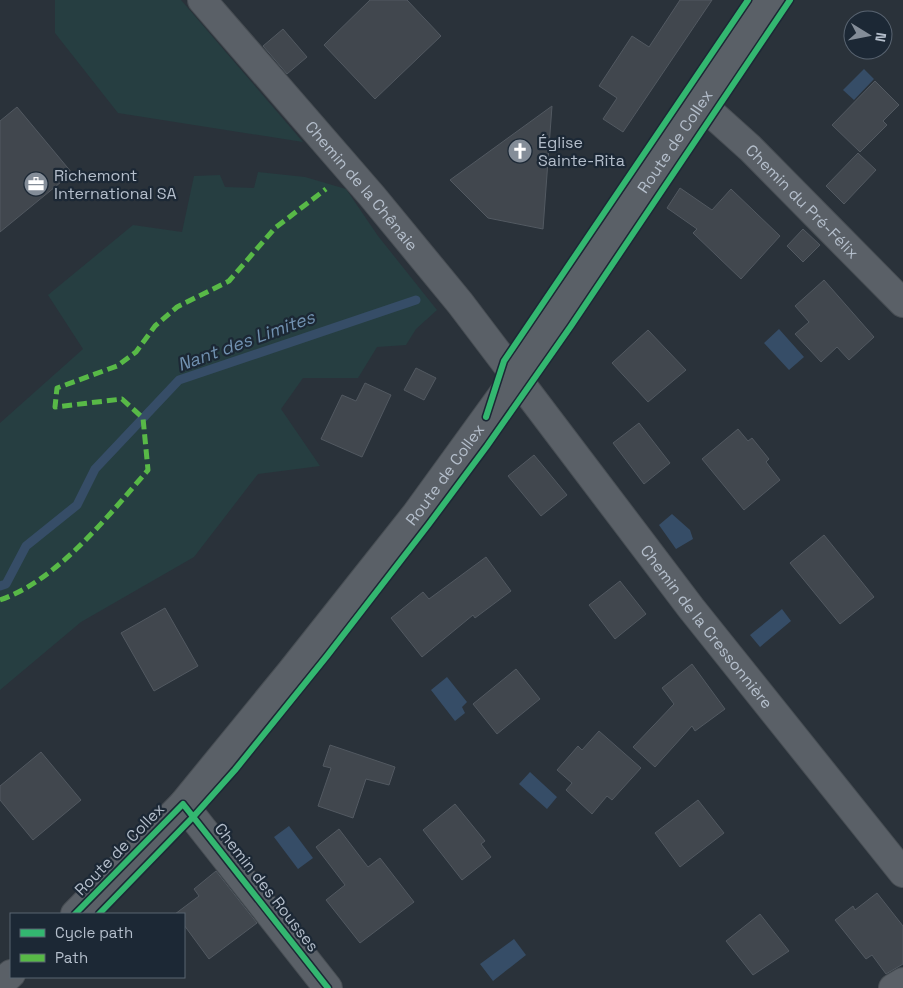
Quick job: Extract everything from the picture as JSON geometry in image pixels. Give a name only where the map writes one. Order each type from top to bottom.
[{"type":"street","name":"Chemin de la Chênaie","points":[[202,0],[372,196],[516,376]]},
{"type":"street","name":"Route de Collex","points":[[75,913],[183,804],[406,526],[516,376],[770,0]]},
{"type":"street","name":"Chemin du Pré-Félix","points":[[700,103],[756,154],[903,303]]},
{"type":"street","name":"Chemin de la Cressonnière","points":[[516,376],[691,608],[903,873]]},
{"type":"street","name":"Chemin des Rousses","points":[[183,804],[328,988]]},
{"type":"street","points":[[0,984],[10,975]]},
{"type":"street","points":[[893,988],[903,982]]},
{"type":"green space","points":[[55,0],[181,0],[303,142],[118,113],[55,33]]},
{"type":"green space","points":[[258,172],[305,177],[346,189],[378,236],[437,310],[416,329],[406,345],[377,347],[358,378],[303,378],[281,409],[320,466],[258,474],[194,557],[81,622],[0,690],[0,423],[83,349],[48,295],[133,225],[182,232],[194,176],[220,175],[225,187],[254,188]]},
{"type":"water","points":[[864,69],[874,79],[854,100],[843,90]]},
{"type":"water","points":[[779,329],[804,357],[789,370],[764,343]]},
{"type":"water","points":[[672,514],[690,530],[693,539],[676,549],[659,525]]},
{"type":"water","points":[[782,609],[791,621],[760,647],[750,635]]},
{"type":"water","points":[[447,677],[467,702],[462,707],[465,713],[455,721],[431,690]]},
{"type":"water","points":[[530,772],[557,797],[547,809],[519,784]]},
{"type":"water","points":[[289,826],[313,858],[298,869],[274,837]]},
{"type":"water","points":[[514,939],[526,955],[493,981],[480,964]]},
{"type":"building","points":[[370,0],[407,0],[441,36],[375,99],[324,45]]},
{"type":"building","points":[[680,0],[712,0],[623,132],[603,119],[617,98],[599,86],[632,36],[649,47]]},
{"type":"building","points":[[283,29],[307,57],[287,74],[263,46]]},
{"type":"building","points":[[875,81],[899,105],[883,121],[887,125],[860,152],[832,125]]},
{"type":"building","name":"Église Sainte-Rita","points":[[552,106],[543,229],[488,218],[450,180]]},
{"type":"building","points":[[17,107],[72,173],[0,232],[0,121]]},
{"type":"building","points":[[858,153],[876,170],[844,204],[826,186]]},
{"type":"building","points":[[680,188],[712,210],[731,189],[780,236],[741,279],[693,233],[697,229],[667,208]]},
{"type":"building","points":[[803,229],[820,245],[803,262],[787,246]]},
{"type":"building","points":[[824,280],[874,337],[849,360],[837,347],[821,362],[795,334],[809,322],[795,306]]},
{"type":"building","points":[[648,330],[686,370],[648,402],[612,363]]},
{"type":"building","points":[[416,368],[436,378],[424,400],[404,390]]},
{"type":"building","points":[[365,383],[391,395],[362,457],[321,439],[342,395],[356,401]]},
{"type":"building","points":[[639,423],[670,463],[644,484],[613,443]]},
{"type":"building","points":[[738,429],[748,441],[752,438],[769,459],[766,462],[780,480],[744,510],[702,459]]},
{"type":"building","points":[[534,455],[567,495],[541,516],[508,476]]},
{"type":"building","points":[[824,535],[874,597],[840,624],[790,563]]},
{"type":"building","points":[[486,557],[511,591],[475,618],[473,615],[422,657],[391,618],[423,592],[429,599]]},
{"type":"building","points":[[620,581],[646,614],[615,639],[589,605]]},
{"type":"building","points":[[165,608],[198,666],[154,691],[121,633]]},
{"type":"building","points":[[692,664],[725,709],[695,731],[692,726],[655,767],[633,747],[674,704],[662,688]]},
{"type":"building","points":[[516,669],[540,699],[497,734],[473,704]]},
{"type":"building","points":[[599,731],[641,768],[612,800],[607,796],[592,814],[566,790],[572,783],[557,770],[578,746],[582,750]]},
{"type":"building","points":[[330,745],[395,767],[389,785],[366,779],[353,818],[318,806],[331,768],[323,766]]},
{"type":"building","points":[[41,752],[81,800],[33,840],[0,800],[0,786]]},
{"type":"building","points":[[698,800],[724,833],[680,867],[655,833]]},
{"type":"building","points":[[455,804],[485,841],[481,844],[491,857],[462,880],[423,830]]},
{"type":"building","points":[[339,829],[368,867],[380,858],[414,902],[360,943],[326,900],[345,885],[316,847]]},
{"type":"building","points":[[216,871],[257,923],[209,959],[185,926],[185,913],[176,913],[199,896],[194,889]]},
{"type":"building","points":[[877,893],[903,926],[903,964],[886,974],[872,955],[866,959],[835,920],[853,906],[855,910]]},
{"type":"building","points":[[760,914],[789,951],[753,975],[726,941]]},
{"type":"waterway","name":"Nant des Limites","points":[[0,586],[6,584],[26,546],[77,505],[95,469],[179,380],[416,300]]},
{"type":"marked path","points":[[0,600],[21,591],[42,578],[62,562],[99,526],[148,470],[143,418],[122,399],[55,407],[57,388],[117,366],[136,352],[155,326],[177,307],[229,281],[275,228],[326,189]]},
{"type":"cycle path","points":[[486,417],[504,361],[748,0]]},
{"type":"cycle path","points":[[100,913],[194,816],[235,770],[327,656],[429,524],[487,446],[571,326],[790,0]]},
{"type":"cycle path","points":[[76,913],[183,804],[328,988]]},
{"type":"place","name":"Église Sainte-Rita","points":[[520,151]]},
{"type":"place","name":"Richemont International SA","points":[[36,184]]}]
